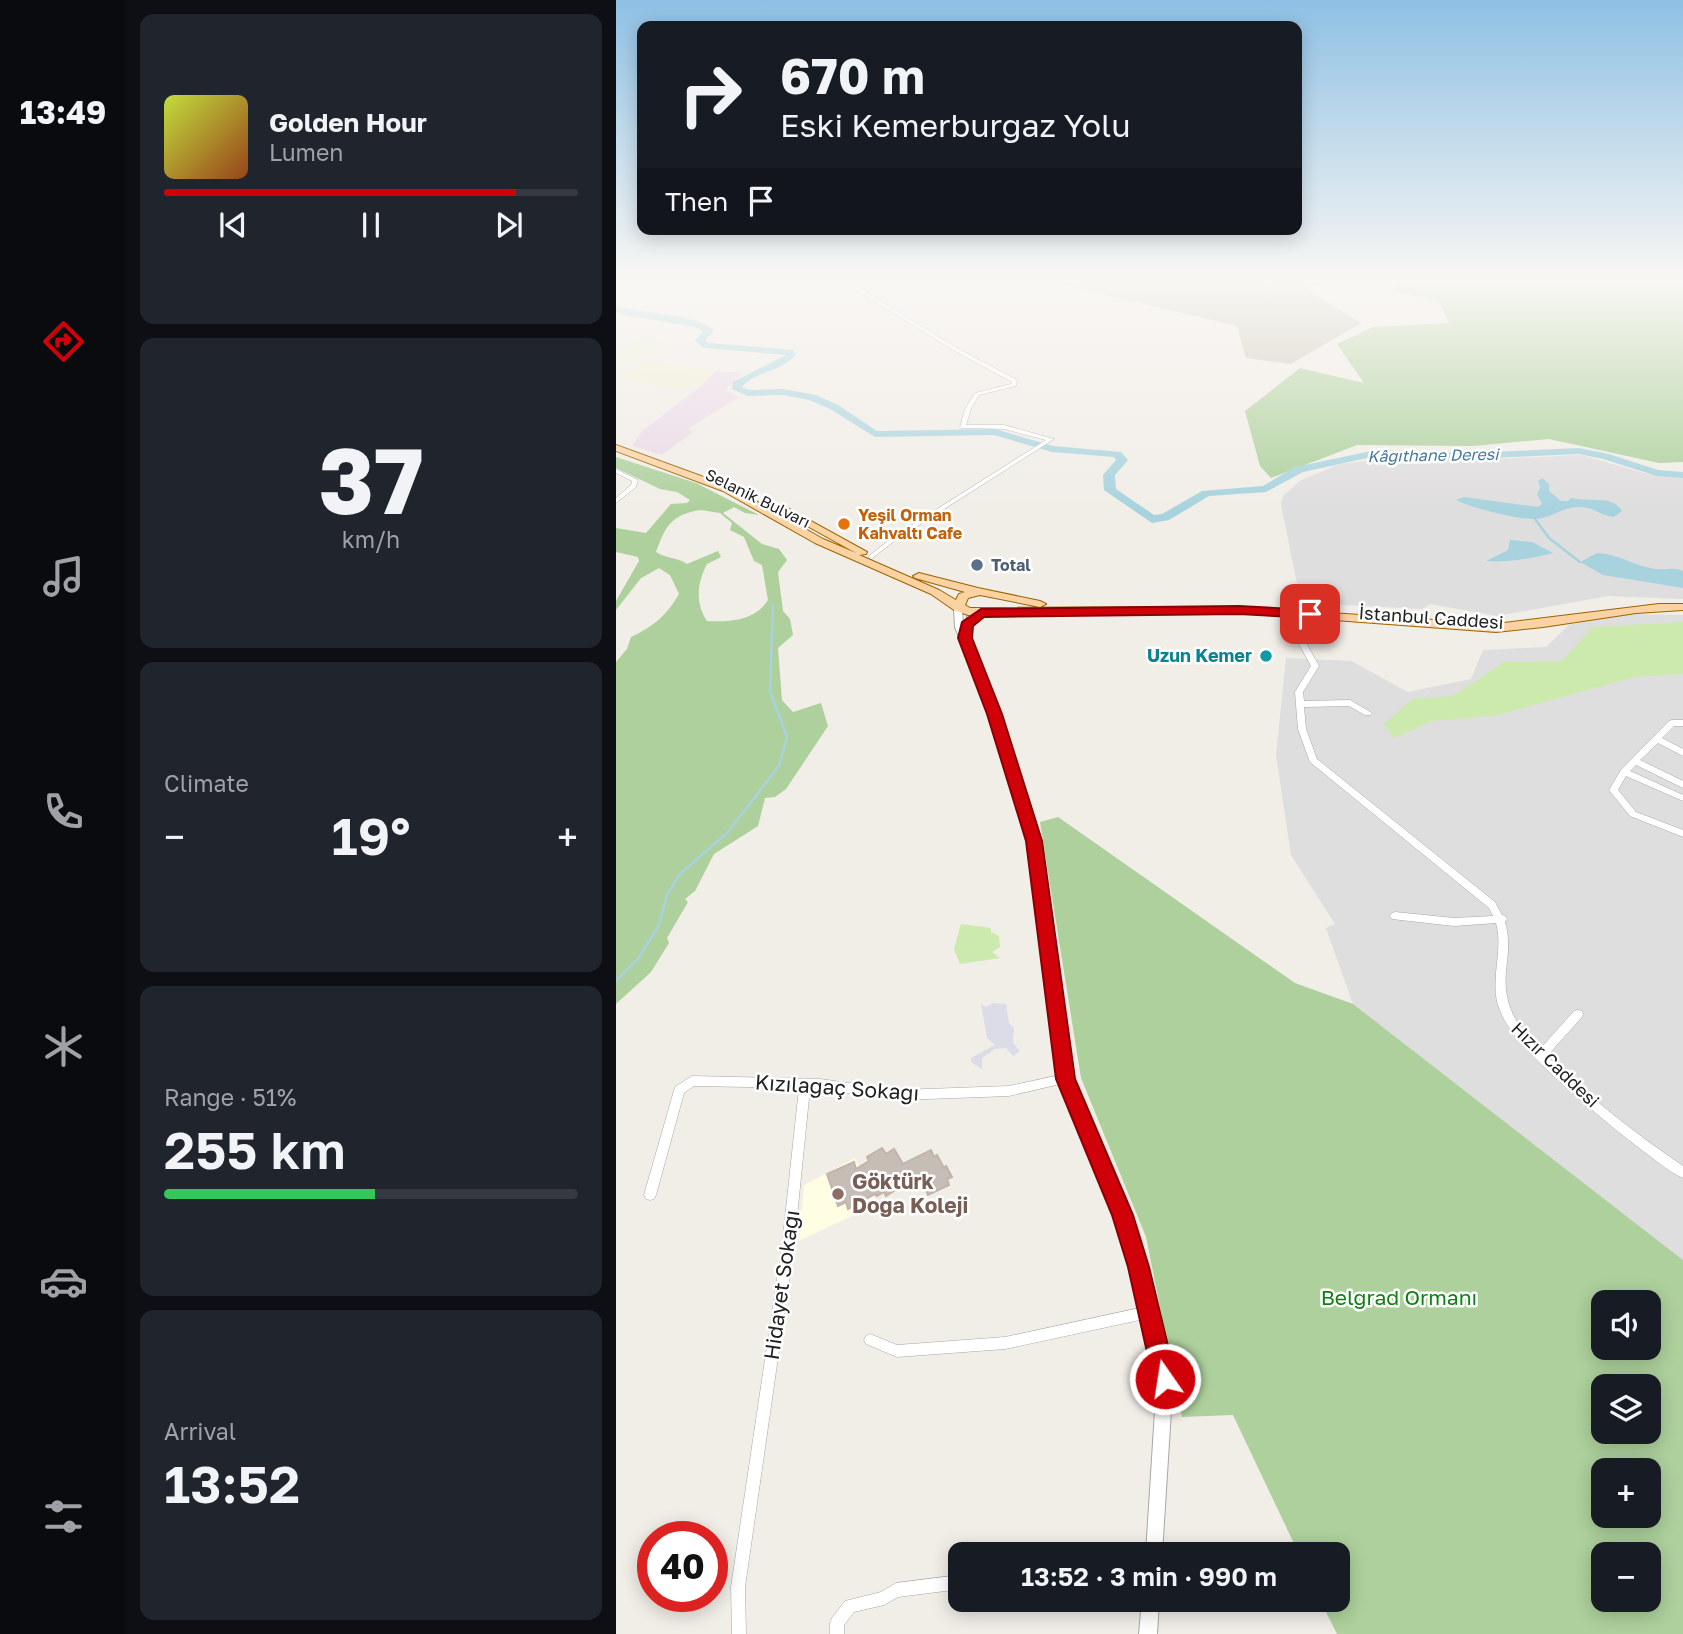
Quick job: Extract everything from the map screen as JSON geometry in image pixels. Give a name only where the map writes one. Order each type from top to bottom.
[{"type":"main road","name":"Selanik Bulvarı","points":[[616,442],[717,476],[831,533],[871,557],[934,581],[996,597],[1056,604],[1258,604],[1303,615]]},
{"type":"main road","name":"Selanik Bulvarı","points":[[616,448],[727,489],[819,541],[935,592],[958,608]]},
{"type":"main road","points":[[975,591],[960,599],[958,608],[981,613],[1239,610],[1284,618],[1303,615]]},
{"type":"main road","points":[[981,613],[996,604],[996,597]]},
{"type":"main road","name":"İstanbul Caddesi","points":[[1303,615],[1496,628],[1527,627],[1676,605]]},
{"type":"street","points":[[871,557],[895,538],[1051,439],[1004,427],[963,427],[968,409],[977,394],[1014,385],[1015,381],[970,357]]},
{"type":"street","points":[[616,471],[635,480],[634,486],[616,501]]},
{"type":"street","points":[[958,608],[959,627],[989,698],[1034,841],[1065,1079],[1122,1215],[1165,1379],[1155,1542]]},
{"type":"street","points":[[965,638],[970,619],[981,613]]},
{"type":"street","points":[[1303,615],[1300,639],[1315,666],[1299,692],[1302,729],[1313,760],[1478,892],[1502,919]]},
{"type":"street","points":[[1301,704],[1350,703],[1368,713]]},
{"type":"street","points":[[1683,723],[1672,723],[1656,738],[1624,772],[1613,790],[1633,814],[1683,834]]},
{"type":"street","points":[[1656,738],[1683,753]]},
{"type":"street","points":[[1636,761],[1683,786]]},
{"type":"street","points":[[1624,772],[1683,798]]},
{"type":"street","points":[[1395,916],[1454,922],[1502,919]]},
{"type":"street","name":"Hızır Caddesi","points":[[1502,919],[1505,929],[1500,992],[1508,1020],[1541,1055],[1634,1138],[1683,1172]]},
{"type":"street","points":[[1541,1055],[1578,1014]]},
{"type":"street","name":"Kızılağaç Sokağı","points":[[650,1195],[679,1090],[692,1082],[805,1083],[901,1096],[1009,1091],[1065,1079]]},
{"type":"street","name":"Hidayet Sokağı","points":[[738,1634],[738,1587],[788,1246],[805,1083]]},
{"type":"street","points":[[870,1340],[897,1351],[1005,1343],[1149,1312]]},
{"type":"street","points":[[837,1634],[837,1623],[849,1606],[884,1598],[896,1590],[948,1584]]},
{"type":"street","points":[[1149,1634],[1150,1612]]},
{"type":"shaded area","points":[[1246,357],[1303,357],[1291,364]]},
{"type":"shaded area","points":[[645,362],[712,372],[701,386],[673,388],[621,380]]},
{"type":"shaded area","points":[[716,371],[743,373],[725,390],[738,397],[688,429],[693,432],[662,455],[632,446],[642,431],[701,386]]},
{"type":"shaded area","points":[[1581,455],[1644,473],[1683,477],[1683,599],[1608,596],[1497,616],[1430,604],[1422,609],[1304,603],[1298,589],[1281,504],[1283,496],[1301,480],[1340,464],[1392,458],[1473,460]]},
{"type":"shaded area","points":[[1625,614],[1683,615],[1683,1260],[1353,1004],[1326,928],[1335,924],[1291,855],[1276,755],[1286,658],[1351,661],[1408,692],[1471,679],[1483,650],[1546,647],[1569,625]]},
{"type":"shaded area","points":[[993,1003],[1006,1004],[1009,1023],[1014,1028],[1013,1043],[1020,1051],[1013,1056],[1006,1048],[995,1049],[982,1058],[982,1069],[972,1063],[971,1058],[995,1045],[987,1038],[981,1004],[986,1007]]},
{"type":"shaded area","name":"Göktürk Doğa Koleji","points":[[855,1158],[877,1204],[799,1241],[804,1185]]},
{"type":"green space","points":[[1346,357],[1683,357],[1683,462],[1659,463],[1549,439],[1473,446],[1357,445],[1271,478],[1260,466],[1245,411],[1300,368],[1364,383]]},
{"type":"green space","points":[[616,457],[696,483],[759,515],[745,513],[734,507],[723,513],[762,544],[779,549],[787,560],[778,572],[783,611],[790,619],[793,635],[778,648],[782,700],[793,712],[821,703],[828,726],[786,789],[775,797],[765,798],[758,826],[714,854],[695,891],[685,899],[688,902],[667,938],[669,943],[651,972],[616,1004],[616,662],[627,649],[631,637],[659,620],[679,594],[670,575],[659,568],[641,578],[616,610],[616,601],[639,561],[638,557],[616,552],[616,528],[646,533],[671,504],[687,503],[690,500],[677,492],[660,489],[616,468]],"holes":[[[701,510],[720,513],[732,523],[730,530],[744,537],[754,561],[762,565],[768,600],[756,612],[741,619],[707,621],[699,600],[699,586],[707,564],[721,557],[718,551],[687,564],[656,552],[666,529],[676,518]]]},
{"type":"green space","points":[[1683,622],[1683,674],[1635,677],[1494,716],[1432,721],[1394,738],[1383,724],[1413,699],[1453,696],[1504,662],[1562,661],[1593,627]]},
{"type":"green space","name":"Belgrad Ormanı","points":[[1058,817],[1295,983],[1353,1004],[1683,1260],[1683,1634],[1337,1634],[1326,1612],[1350,1612],[1350,1542],[1293,1542],[1233,1415],[1182,1417],[1146,1237],[1081,1078],[1040,822]]},
{"type":"green space","points":[[961,924],[991,928],[991,932],[999,936],[1000,947],[992,952],[1000,958],[960,964],[954,949]]},
{"type":"water","points":[[1542,478],[1549,484],[1549,491],[1561,501],[1571,498],[1607,501],[1622,511],[1614,517],[1578,507],[1528,519],[1496,513],[1456,500],[1464,497],[1538,507],[1542,504],[1537,494],[1540,487],[1538,481]]},
{"type":"water","points":[[1510,540],[1532,542],[1553,553],[1519,560],[1486,561],[1508,550]]},
{"type":"water","points":[[1597,553],[1655,569],[1683,571],[1683,588],[1603,575],[1580,562]]},
{"type":"building","points":[[882,1148],[886,1154],[894,1149],[903,1164],[931,1150],[952,1177],[947,1179],[949,1185],[928,1195],[923,1183],[917,1186],[914,1178],[886,1196],[884,1192],[877,1196],[875,1194],[848,1209],[846,1202],[838,1206],[827,1174],[854,1162],[856,1169],[869,1161],[867,1157]]},
{"type":"waterway","name":"Kâğıthane Deresi","points":[[789,357],[745,379],[737,384],[737,389],[748,393],[783,392],[812,397],[834,407],[875,434],[995,432],[1052,449],[1117,454],[1122,460],[1109,475],[1110,490],[1152,519],[1165,517],[1206,493],[1266,489],[1299,469],[1376,453],[1469,456],[1579,451],[1605,456],[1657,473],[1683,475]]},
{"type":"waterway","points":[[1535,519],[1549,538],[1580,562]]},
{"type":"waterway","points":[[616,981],[638,959],[659,925],[667,895],[680,874],[728,832],[779,766],[787,737],[770,691],[773,605]]},
{"type":"place","name":"Yeşil Orman Kahvaltı Cafe","points":[[844,524]]},
{"type":"place","name":"Total","points":[[977,565]]},
{"type":"place","name":"Uzun Kemer","points":[[1266,656]]},
{"type":"place","name":"Göktürk Doğa Koleji","points":[[838,1194]]},
{"type":"route","points":[[1165,1379],[1139,1267],[1122,1215],[1065,1079],[1044,897],[1034,841],[995,714],[965,638],[967,625],[970,619],[981,613],[1239,610],[1310,614]]}]
